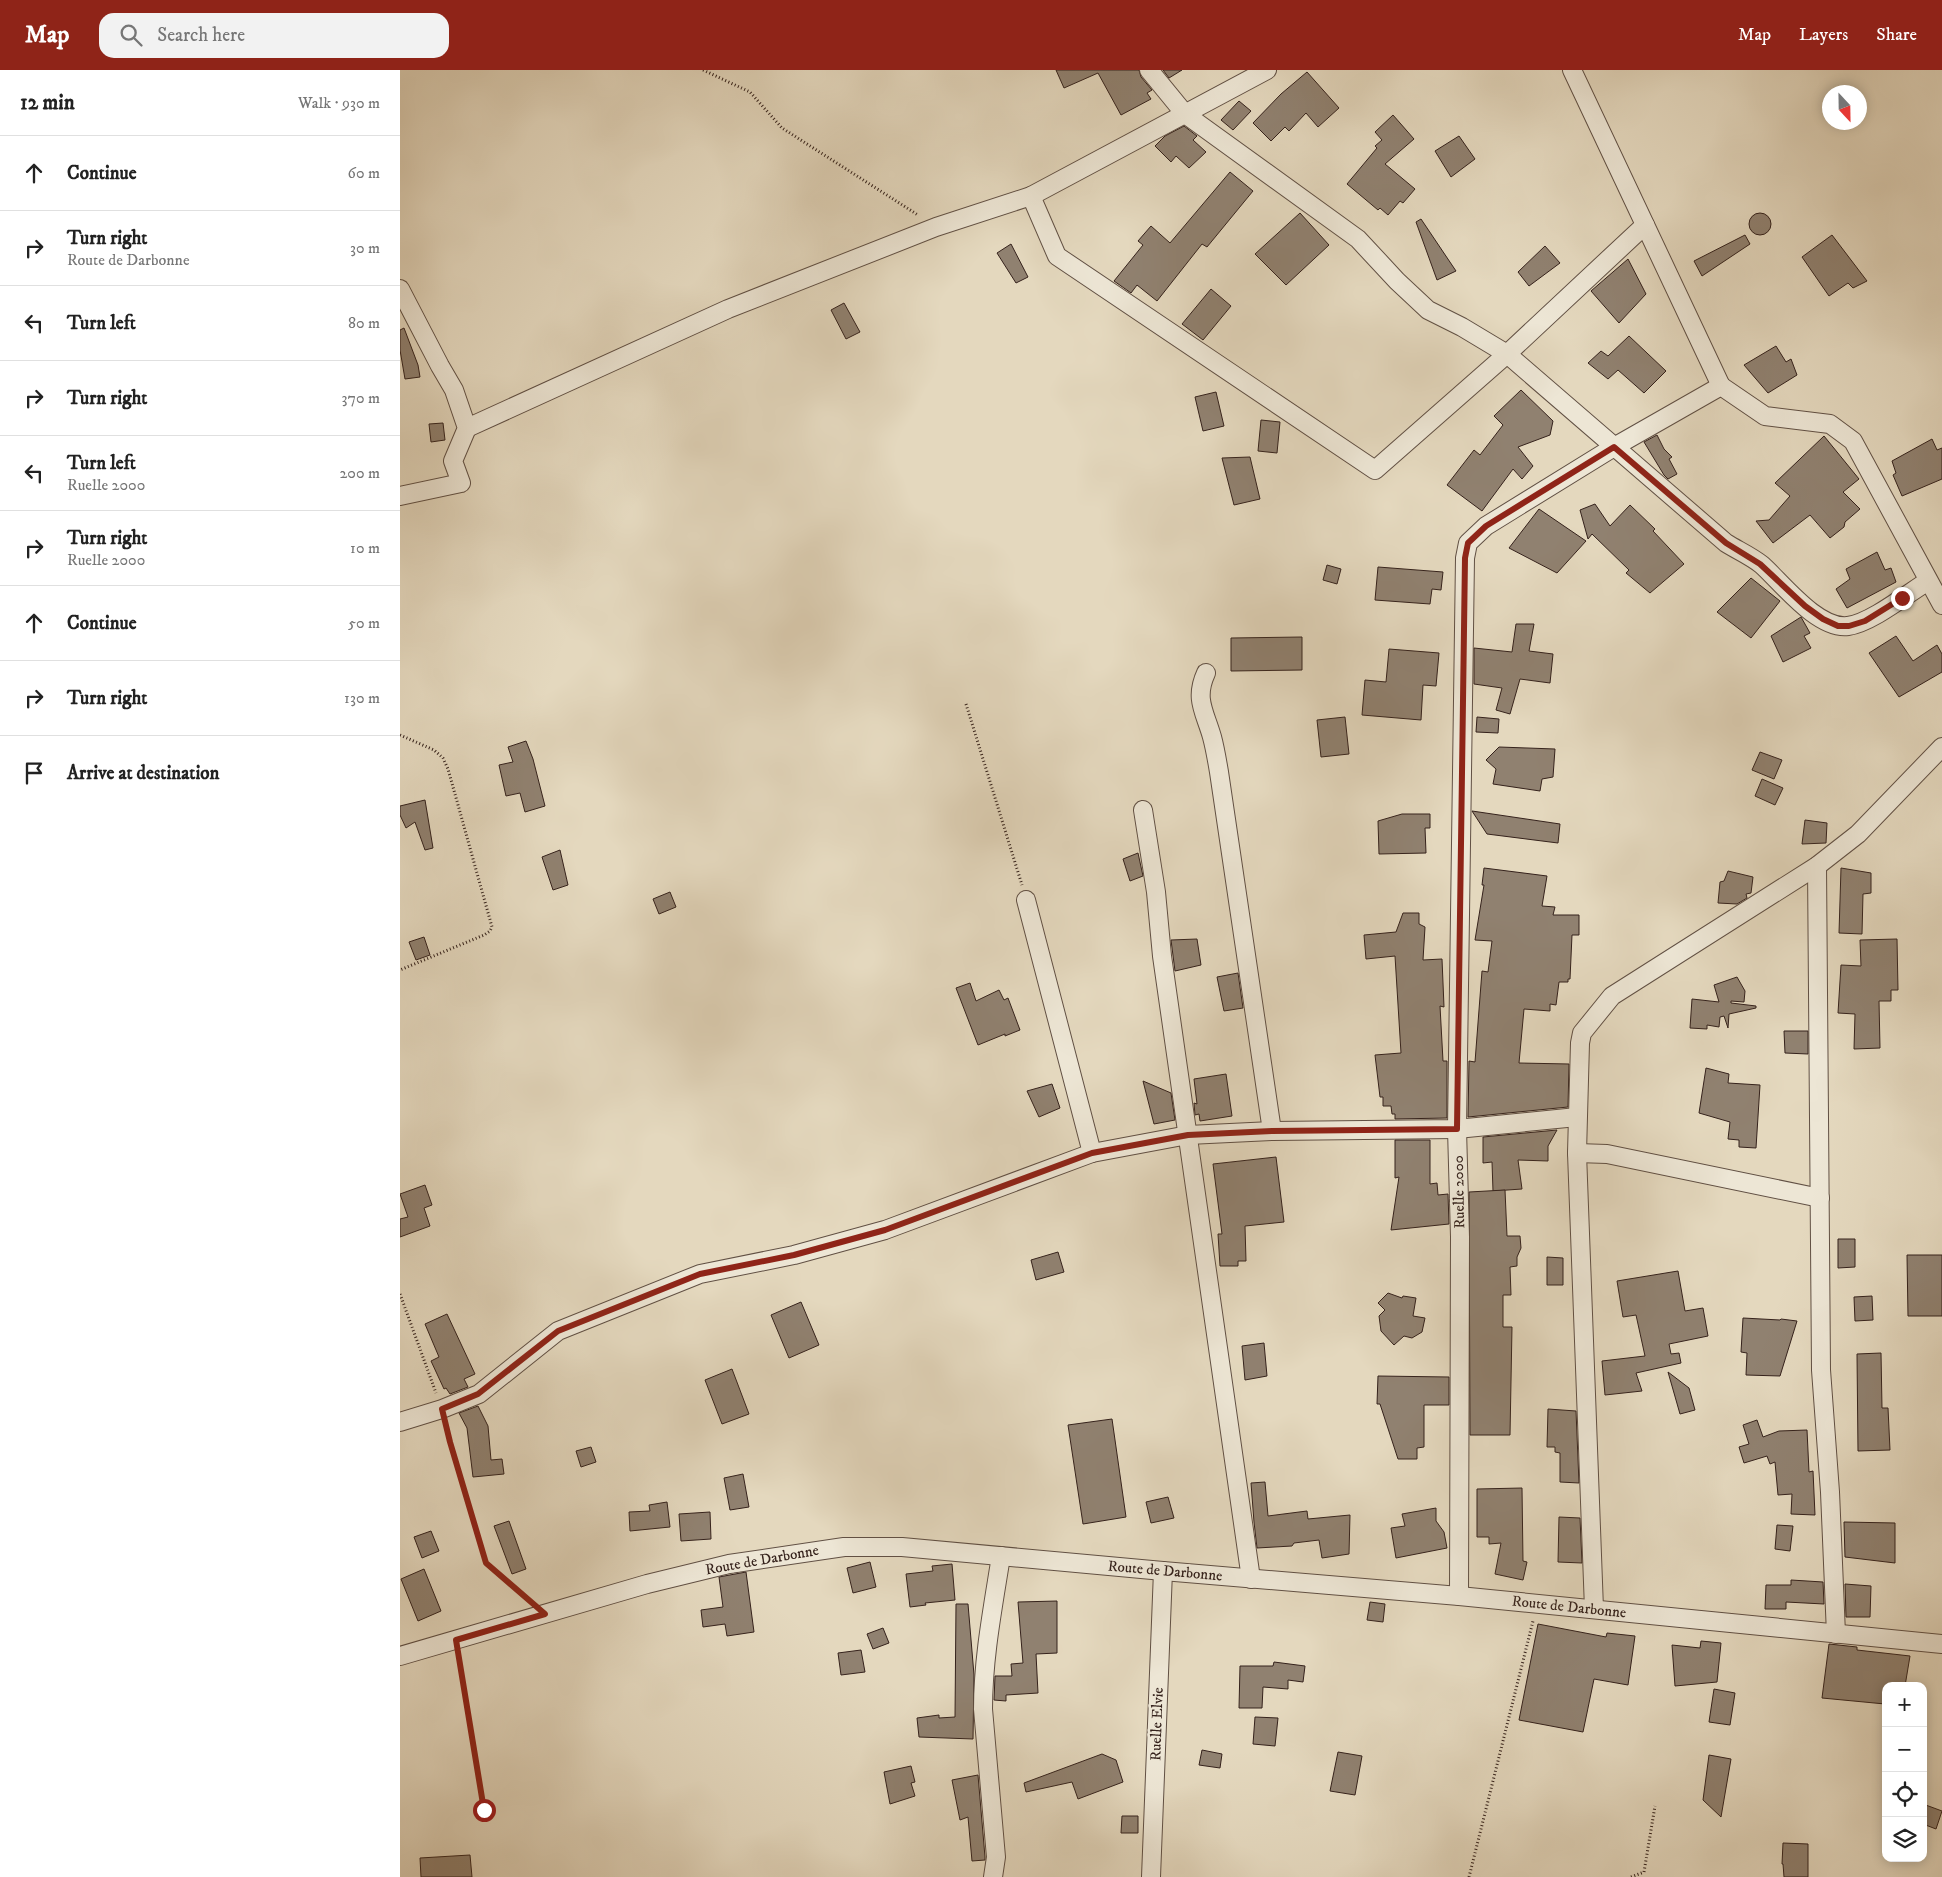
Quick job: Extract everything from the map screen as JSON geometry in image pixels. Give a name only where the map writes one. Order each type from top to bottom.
[{"type":"street","points":[[1149,70],[1185,114],[1358,238],[1397,281],[1428,310],[1462,327],[1506,354],[1726,543],[1760,564],[1805,606],[1823,619],[1838,626],[1849,626],[1865,621],[1928,581]]},
{"type":"street","points":[[467,428],[728,309],[936,227],[1031,196],[1267,70]]},
{"type":"street","points":[[1572,70],[1721,386],[1765,416],[1830,424],[1853,441],[1942,605]]},
{"type":"street","points":[[1031,196],[1057,256],[1375,470],[1506,354],[1645,225]]},
{"type":"street","points":[[400,288],[454,390],[467,428],[453,461],[461,483],[400,496]]},
{"type":"street","name":"Ruelle 2000","points":[[1460,1596],[1460,1237],[1457,1129],[1465,558],[1468,543],[1486,526],[1614,447],[1721,386]]},
{"type":"street","points":[[1206,673],[1201,683],[1200,698],[1212,737],[1219,772],[1272,1131]]},
{"type":"street","points":[[1594,1609],[1576,1153],[1582,1032],[1612,996],[1817,866],[1858,834],[1942,747]]},
{"type":"street","points":[[1143,810],[1156,892],[1163,965],[1251,1578]]},
{"type":"street","points":[[1817,866],[1821,1370],[1830,1492],[1836,1634]]},
{"type":"street","points":[[1026,900],[1092,1153]]},
{"type":"street","points":[[400,1422],[442,1409],[478,1394],[558,1331],[700,1274],[794,1255],[885,1230],[1092,1153],[1188,1135],[1272,1131],[1457,1129],[1577,1117]]},
{"type":"street","points":[[1576,1153],[1607,1154],[1820,1198]]},
{"type":"street","name":"Route de Darbonne","points":[[400,1656],[647,1584],[729,1564],[844,1547],[902,1546],[1163,1571],[1538,1603],[1942,1644]]},
{"type":"street","points":[[993,1877],[996,1857],[983,1710],[983,1690],[984,1670],[1001,1556]]},
{"type":"street","name":"Ruelle Elvie","points":[[1151,1877],[1163,1571]]},
{"type":"path","points":[[702,70],[750,92],[782,128],[936,227]]},
{"type":"path","points":[[966,704],[1026,900]]},
{"type":"path","points":[[400,736],[434,750],[443,758],[451,778],[492,927],[490,931],[484,934],[400,970]]},
{"type":"path","points":[[400,1294],[442,1409],[486,1563],[545,1614]]},
{"type":"path","points":[[1469,1877],[1538,1603]]},
{"type":"path","points":[[456,1640],[484,1810]]},
{"type":"path","points":[[1631,1877],[1644,1872],[1655,1806]]},
{"type":"building","points":[[1056,70],[1139,70],[1141,77],[1152,90],[1147,93],[1151,99],[1121,115],[1098,73],[1064,88]]},
{"type":"building","points":[[1163,70],[1182,70],[1169,78]]},
{"type":"building","points":[[1307,72],[1339,108],[1318,127],[1306,113],[1289,131],[1285,127],[1271,141],[1253,123],[1281,94]]},
{"type":"building","points":[[1239,101],[1251,111],[1233,130],[1221,120]]},
{"type":"building","points":[[1393,115],[1414,139],[1385,164],[1415,189],[1403,203],[1400,201],[1388,215],[1380,208],[1378,210],[1347,184],[1377,148],[1375,146],[1382,140],[1375,132]]},
{"type":"building","points":[[1184,126],[1197,136],[1193,140],[1206,152],[1189,168],[1176,156],[1171,162],[1155,146],[1165,136]]},
{"type":"building","points":[[1459,136],[1475,159],[1451,177],[1435,151]]},
{"type":"building","points":[[1230,172],[1253,191],[1207,247],[1202,244],[1157,301],[1137,285],[1131,293],[1114,281],[1143,245],[1138,241],[1151,226],[1170,243]]},
{"type":"building","points":[[1300,213],[1329,245],[1286,285],[1255,254]]},
{"type":"building","points":[[1756,213],[1764,213],[1771,220],[1771,228],[1764,235],[1756,235],[1749,228],[1749,220]]},
{"type":"building","points":[[1421,219],[1456,271],[1437,280],[1416,222]]},
{"type":"building","points":[[1745,235],[1750,244],[1702,276],[1694,261]]},
{"type":"building","points":[[1832,235],[1867,281],[1853,288],[1848,283],[1829,296],[1802,257]]},
{"type":"building","points":[[1011,244],[1028,277],[1016,283],[997,253]]},
{"type":"building","points":[[1545,246],[1560,263],[1529,286],[1518,272]]},
{"type":"building","points":[[1628,259],[1646,294],[1619,323],[1591,291]]},
{"type":"building","points":[[1211,289],[1231,306],[1203,340],[1182,324]]},
{"type":"building","points":[[844,303],[860,332],[846,339],[831,310]]},
{"type":"building","points":[[404,328],[418,365],[420,377],[405,379],[400,350],[400,330]]},
{"type":"building","points":[[1629,336],[1666,371],[1644,393],[1618,370],[1608,379],[1588,363],[1601,351],[1608,356]]},
{"type":"building","points":[[1776,346],[1786,362],[1791,359],[1797,375],[1768,393],[1744,365]]},
{"type":"building","points":[[1521,390],[1553,421],[1550,435],[1518,447],[1533,466],[1522,479],[1513,469],[1482,511],[1447,485],[1474,450],[1480,455],[1503,425],[1494,416]]},
{"type":"building","points":[[1216,392],[1224,426],[1203,431],[1195,397]]},
{"type":"building","points":[[1261,420],[1280,422],[1277,453],[1258,451]]},
{"type":"building","points":[[443,423],[445,440],[431,442],[429,424]]},
{"type":"building","points":[[1657,435],[1664,449],[1672,457],[1669,459],[1677,474],[1668,479],[1644,442]]},
{"type":"building","points":[[1824,436],[1859,479],[1843,492],[1860,509],[1845,522],[1844,527],[1830,538],[1810,515],[1773,543],[1756,521],[1769,520],[1790,496],[1775,483]]},
{"type":"building","points":[[1932,439],[1937,450],[1942,448],[1942,479],[1902,496],[1893,475],[1896,473],[1892,461]]},
{"type":"building","points":[[1250,457],[1260,499],[1234,505],[1222,458]]},
{"type":"building","points":[[1595,504],[1610,526],[1630,505],[1655,529],[1653,531],[1684,564],[1650,593],[1626,573],[1629,570],[1592,534],[1588,539],[1580,510]]},
{"type":"building","points":[[1539,509],[1586,541],[1557,573],[1509,548]]},
{"type":"building","points":[[1877,552],[1885,570],[1891,568],[1896,582],[1847,608],[1836,589],[1850,579],[1846,569]]},
{"type":"building","points":[[1327,565],[1341,569],[1337,584],[1323,580]]},
{"type":"building","points":[[1378,567],[1443,572],[1441,590],[1432,589],[1430,604],[1375,600]]},
{"type":"building","points":[[1751,578],[1780,601],[1751,638],[1717,612]]},
{"type":"building","points":[[1801,617],[1810,633],[1804,636],[1811,648],[1783,662],[1771,636]]},
{"type":"building","points":[[1516,624],[1534,624],[1529,651],[1553,654],[1550,683],[1520,679],[1510,714],[1496,710],[1502,688],[1474,684],[1474,648],[1512,652]]},
{"type":"building","points":[[1896,636],[1913,661],[1937,645],[1942,654],[1942,672],[1899,697],[1869,653]]},
{"type":"building","points":[[1302,637],[1302,670],[1231,671],[1231,638]]},
{"type":"building","points":[[1389,649],[1439,653],[1436,686],[1423,685],[1421,720],[1362,715],[1365,680],[1386,682]]},
{"type":"building","points":[[1345,717],[1349,754],[1321,757],[1317,720]]},
{"type":"building","points":[[1477,717],[1499,719],[1498,733],[1476,732]]},
{"type":"building","points":[[526,741],[533,759],[545,806],[525,812],[520,793],[506,796],[499,765],[513,762],[508,747]]},
{"type":"building","points":[[1499,747],[1555,749],[1553,777],[1542,779],[1540,791],[1493,784],[1496,769],[1486,760]]},
{"type":"building","points":[[1760,752],[1782,760],[1774,779],[1752,770]]},
{"type":"building","points":[[1762,779],[1783,788],[1775,805],[1755,796]]},
{"type":"building","points":[[425,800],[433,848],[425,850],[415,822],[406,828],[400,815],[400,806]]},
{"type":"building","points":[[1472,811],[1560,824],[1558,843],[1487,834]]},
{"type":"building","points":[[1402,814],[1430,814],[1430,828],[1425,828],[1426,853],[1379,854],[1378,821]]},
{"type":"building","points":[[1805,820],[1827,823],[1826,843],[1802,844]]},
{"type":"building","points":[[560,850],[568,885],[553,890],[542,857]]},
{"type":"building","points":[[1138,853],[1143,876],[1130,881],[1123,859]]},
{"type":"building","points":[[1484,868],[1547,876],[1542,906],[1555,907],[1553,915],[1579,915],[1579,935],[1572,935],[1570,979],[1568,979],[1568,982],[1559,982],[1556,1005],[1550,1004],[1550,1011],[1524,1009],[1519,1063],[1569,1064],[1568,1107],[1468,1117],[1469,1061],[1475,1062],[1482,971],[1488,972],[1492,941],[1475,940],[1484,885],[1482,885]]},
{"type":"building","points":[[1841,868],[1871,873],[1871,893],[1863,894],[1862,934],[1839,933]]},
{"type":"building","points":[[1728,871],[1753,877],[1751,893],[1746,894],[1747,898],[1737,904],[1718,903],[1720,882],[1724,881]]},
{"type":"building","points":[[670,892],[676,907],[659,914],[653,899]]},
{"type":"building","points":[[1403,913],[1419,913],[1419,924],[1425,927],[1423,960],[1442,959],[1444,1007],[1440,1006],[1443,1061],[1447,1061],[1447,1118],[1395,1119],[1391,1106],[1383,1106],[1383,1097],[1380,1097],[1375,1055],[1401,1053],[1395,956],[1366,959],[1364,935],[1396,932]]},
{"type":"building","points":[[424,937],[430,955],[416,960],[409,942]]},
{"type":"building","points":[[1197,939],[1201,965],[1175,971],[1171,940]]},
{"type":"building","points":[[1897,939],[1898,990],[1891,990],[1891,1001],[1879,1001],[1880,1048],[1854,1049],[1855,1014],[1838,1013],[1841,965],[1861,966],[1860,940]]},
{"type":"building","points":[[1238,973],[1243,1008],[1224,1011],[1217,977]]},
{"type":"building","points":[[1737,977],[1745,991],[1744,1002],[1731,1001],[1731,1003],[1756,1006],[1756,1008],[1729,1014],[1728,1028],[1724,1016],[1720,1017],[1719,1027],[1707,1025],[1707,1029],[1690,1028],[1692,999],[1719,1002],[1714,985]]},
{"type":"building","points":[[970,983],[976,1001],[999,990],[1004,1000],[1008,998],[1020,1030],[978,1045],[956,988]]},
{"type":"building","points":[[1784,1031],[1808,1031],[1808,1054],[1785,1053]]},
{"type":"building","points":[[1706,1068],[1729,1074],[1728,1083],[1760,1085],[1756,1148],[1739,1147],[1739,1140],[1728,1139],[1730,1122],[1699,1113]]},
{"type":"building","points":[[1226,1074],[1232,1116],[1200,1121],[1199,1114],[1195,1115],[1194,1103],[1197,1104],[1194,1079]]},
{"type":"building","points":[[1143,1081],[1171,1093],[1175,1120],[1154,1124]]},
{"type":"building","points":[[1052,1084],[1060,1108],[1039,1117],[1027,1091]]},
{"type":"building","points":[[1557,1130],[1548,1146],[1548,1161],[1518,1160],[1522,1189],[1493,1191],[1492,1162],[1483,1163],[1483,1137]]},
{"type":"building","points":[[1395,1140],[1430,1140],[1430,1184],[1437,1183],[1438,1195],[1448,1194],[1449,1224],[1391,1230],[1399,1177],[1395,1178]]},
{"type":"building","points":[[1276,1157],[1284,1222],[1245,1226],[1246,1261],[1238,1261],[1238,1266],[1220,1266],[1218,1234],[1222,1234],[1213,1164]]},
{"type":"building","points":[[425,1185],[432,1205],[424,1208],[430,1226],[400,1237],[400,1219],[408,1217],[400,1194]]},
{"type":"building","points":[[1505,1190],[1507,1236],[1520,1236],[1521,1248],[1517,1257],[1517,1266],[1510,1267],[1511,1295],[1503,1295],[1503,1327],[1512,1327],[1510,1435],[1470,1435],[1469,1192]]},
{"type":"building","points":[[1838,1239],[1855,1239],[1855,1267],[1838,1268]]},
{"type":"building","points":[[1058,1252],[1064,1272],[1036,1280],[1031,1260]]},
{"type":"building","points":[[1907,1255],[1942,1255],[1942,1316],[1908,1316]]},
{"type":"building","points":[[1547,1257],[1563,1258],[1563,1285],[1547,1285]]},
{"type":"building","points":[[1678,1271],[1685,1311],[1703,1308],[1708,1336],[1669,1344],[1671,1354],[1679,1353],[1681,1363],[1636,1373],[1642,1391],[1605,1395],[1602,1361],[1645,1356],[1636,1315],[1623,1317],[1617,1281]]},
{"type":"building","points":[[1388,1293],[1402,1298],[1403,1296],[1416,1298],[1413,1316],[1425,1318],[1422,1332],[1412,1338],[1404,1336],[1394,1345],[1381,1331],[1379,1316],[1385,1310],[1378,1303]]},
{"type":"building","points":[[1872,1296],[1873,1320],[1855,1321],[1854,1297]]},
{"type":"building","points":[[801,1302],[819,1345],[789,1358],[771,1315]]},
{"type":"building","points":[[447,1314],[475,1374],[464,1379],[468,1387],[450,1394],[446,1388],[444,1389],[431,1361],[439,1357],[425,1324]]},
{"type":"building","points":[[1743,1318],[1797,1321],[1780,1376],[1746,1375],[1747,1353],[1741,1352]]},
{"type":"building","points":[[1264,1343],[1267,1376],[1245,1380],[1242,1346]]},
{"type":"building","points":[[1881,1353],[1882,1408],[1888,1408],[1890,1450],[1858,1451],[1857,1354]]},
{"type":"building","points":[[732,1369],[749,1414],[722,1424],[705,1380]]},
{"type":"building","points":[[1668,1372],[1689,1388],[1695,1410],[1680,1414]]},
{"type":"building","points":[[1378,1376],[1449,1377],[1449,1405],[1424,1405],[1424,1447],[1417,1448],[1417,1459],[1398,1459],[1380,1404],[1377,1404]]},
{"type":"building","points":[[478,1406],[488,1426],[491,1460],[502,1459],[504,1474],[473,1477],[467,1428],[459,1413]]},
{"type":"building","points":[[1548,1409],[1576,1411],[1579,1483],[1560,1482],[1560,1453],[1555,1452],[1555,1447],[1547,1447]]},
{"type":"building","points":[[1112,1419],[1126,1517],[1083,1524],[1068,1425]]},
{"type":"building","points":[[1757,1420],[1763,1437],[1779,1431],[1807,1430],[1809,1472],[1813,1471],[1815,1515],[1791,1514],[1792,1494],[1778,1495],[1775,1462],[1770,1464],[1767,1456],[1744,1463],[1739,1447],[1749,1444],[1743,1425]]},
{"type":"building","points":[[591,1447],[596,1462],[581,1467],[576,1451]]},
{"type":"building","points":[[743,1474],[749,1507],[730,1510],[724,1478]]},
{"type":"building","points":[[1265,1482],[1268,1516],[1307,1511],[1308,1519],[1350,1515],[1349,1554],[1322,1558],[1319,1540],[1294,1543],[1292,1546],[1257,1548],[1251,1483]]},
{"type":"building","points":[[1522,1488],[1523,1561],[1527,1562],[1523,1580],[1495,1574],[1501,1543],[1489,1544],[1489,1537],[1477,1537],[1477,1489]]},
{"type":"building","points":[[1168,1497],[1174,1518],[1151,1523],[1146,1502]]},
{"type":"building","points":[[667,1502],[670,1527],[630,1531],[629,1512],[650,1511],[649,1505]]},
{"type":"building","points":[[1436,1508],[1436,1521],[1444,1532],[1447,1548],[1396,1558],[1391,1528],[1405,1526],[1402,1514]]},
{"type":"building","points":[[710,1512],[711,1539],[681,1541],[679,1514]]},
{"type":"building","points":[[1559,1517],[1580,1518],[1582,1563],[1558,1562]]},
{"type":"building","points":[[509,1521],[526,1569],[512,1574],[494,1526]]},
{"type":"building","points":[[1844,1522],[1895,1523],[1895,1563],[1845,1557]]},
{"type":"building","points":[[1777,1525],[1793,1526],[1790,1551],[1775,1549]]},
{"type":"building","points":[[431,1531],[439,1551],[422,1558],[414,1537]]},
{"type":"building","points":[[870,1562],[876,1587],[853,1593],[847,1568]]},
{"type":"building","points":[[952,1564],[955,1600],[925,1603],[926,1605],[910,1607],[906,1574],[933,1571],[932,1566]]},
{"type":"building","points":[[424,1569],[441,1611],[418,1621],[401,1579]]},
{"type":"building","points":[[746,1572],[754,1632],[727,1636],[725,1624],[703,1627],[701,1610],[723,1607],[719,1577]]},
{"type":"building","points":[[1791,1580],[1823,1582],[1824,1604],[1786,1602],[1786,1609],[1765,1609],[1766,1585],[1791,1585]]},
{"type":"building","points":[[1845,1584],[1871,1586],[1870,1617],[1846,1617]]},
{"type":"building","points":[[1057,1601],[1057,1653],[1036,1654],[1038,1693],[1006,1695],[1006,1701],[994,1700],[995,1676],[1012,1676],[1011,1664],[1023,1663],[1018,1602]]},
{"type":"building","points":[[1370,1602],[1385,1604],[1383,1622],[1367,1620]]},
{"type":"building","points":[[956,1604],[968,1604],[974,1675],[973,1739],[919,1737],[917,1718],[939,1715],[939,1718],[955,1717]]},
{"type":"building","points":[[1538,1624],[1606,1637],[1607,1633],[1635,1636],[1628,1685],[1594,1679],[1583,1732],[1519,1720]]},
{"type":"building","points":[[883,1628],[889,1643],[873,1649],[867,1634]]},
{"type":"building","points":[[1701,1641],[1721,1643],[1717,1682],[1675,1686],[1672,1645],[1700,1648]]},
{"type":"building","points":[[1829,1644],[1857,1647],[1857,1650],[1910,1656],[1906,1682],[1882,1682],[1882,1704],[1822,1698]]},
{"type":"building","points":[[861,1650],[865,1672],[841,1675],[838,1653]]},
{"type":"building","points":[[1274,1662],[1305,1666],[1303,1682],[1288,1680],[1288,1689],[1263,1687],[1262,1708],[1239,1708],[1240,1666],[1273,1666]]},
{"type":"building","points":[[1714,1689],[1735,1693],[1730,1725],[1709,1722]]},
{"type":"building","points":[[1255,1717],[1278,1718],[1275,1746],[1253,1744]]},
{"type":"building","points":[[1202,1750],[1222,1754],[1220,1768],[1199,1765]]},
{"type":"building","points":[[1338,1752],[1362,1756],[1355,1795],[1330,1791]]},
{"type":"building","points":[[1102,1754],[1116,1760],[1123,1782],[1078,1799],[1072,1782],[1026,1792],[1024,1783]]},
{"type":"building","points":[[1709,1755],[1731,1759],[1721,1817],[1703,1800]]},
{"type":"building","points":[[911,1766],[915,1782],[911,1783],[915,1796],[890,1804],[884,1772]]},
{"type":"building","points":[[978,1775],[985,1860],[972,1861],[968,1817],[960,1820],[952,1780]]},
{"type":"building","points":[[1927,1805],[1942,1811],[1936,1829],[1927,1826]]},
{"type":"building","points":[[1122,1816],[1138,1816],[1138,1833],[1121,1833]]},
{"type":"building","points":[[1783,1843],[1808,1844],[1808,1877],[1784,1877],[1782,1864]]},
{"type":"building","points":[[470,1855],[472,1877],[421,1877],[420,1858]]},
{"type":"route","points":[[484,1810],[456,1640],[545,1614],[486,1563],[442,1409],[478,1394],[558,1331],[700,1274],[794,1255],[885,1230],[1092,1153],[1188,1135],[1272,1131],[1457,1129],[1465,558],[1468,543],[1486,526],[1614,447],[1726,543],[1760,564],[1805,606],[1823,619],[1838,626],[1849,626],[1865,621],[1902,598]]}]
